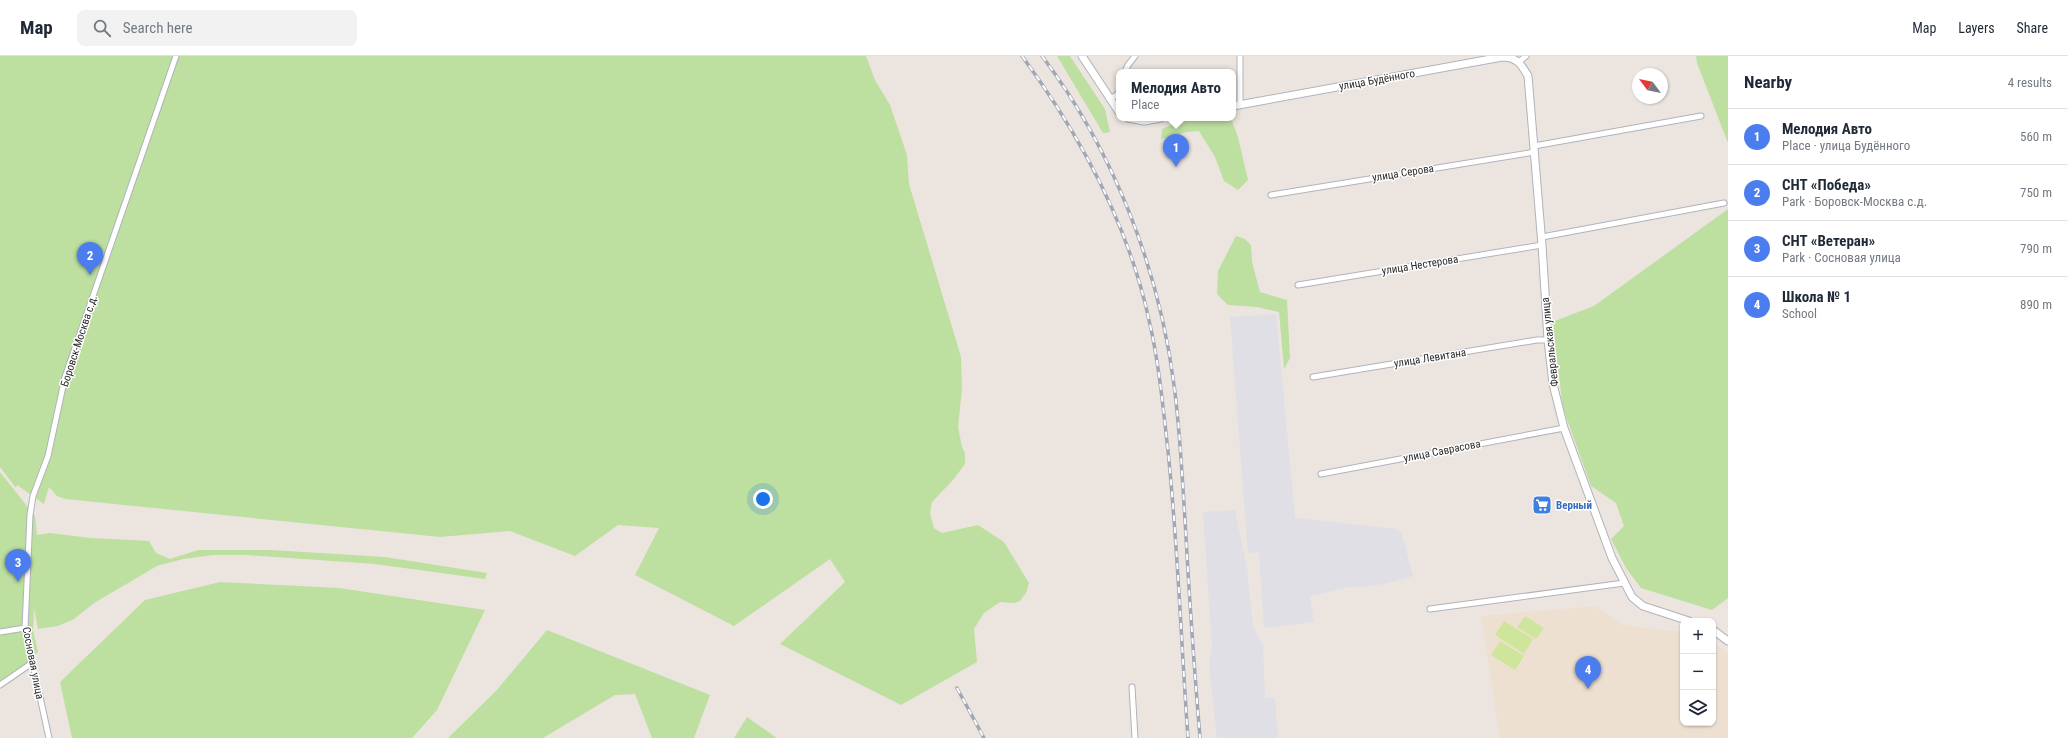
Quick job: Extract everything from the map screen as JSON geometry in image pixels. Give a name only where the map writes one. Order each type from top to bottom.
[{"type":"main road","points":[[1082,56],[1116,108]]},
{"type":"main road","name":"улица Будённого","points":[[1236,105],[1502,57],[1520,59]]},
{"type":"main road","name":"Февральская улица","points":[[1520,59],[1528,76],[1542,241],[1548,340],[1553,384],[1564,428],[1612,558],[1632,597],[1644,606],[1680,618]]},
{"type":"main road","points":[[1716,632],[1728,641]]},
{"type":"street","name":"Боровск-Москва с.д.","points":[[30,515],[33,496],[48,456],[65,377],[176,56]]},
{"type":"street","points":[[1128,69],[1135,56]]},
{"type":"street","points":[[1236,105],[1240,56]]},
{"type":"street","points":[[1520,59],[1526,56]]},
{"type":"street","points":[[1109,99],[1116,96]]},
{"type":"street","name":"улица Серова","points":[[1271,195],[1535,149],[1701,116]]},
{"type":"street","name":"улица Нестерова","points":[[1298,285],[1542,241],[1724,203]]},
{"type":"street","name":"улица Левитана","points":[[1313,377],[1529,341],[1548,340]]},
{"type":"street","name":"улица Саврасова","points":[[1321,474],[1564,428]]},
{"type":"street","name":"Сосновая улица","points":[[30,515],[25,628],[48,738]]},
{"type":"street","points":[[1430,609],[1624,583]]},
{"type":"street","points":[[0,632],[25,628]]},
{"type":"street","points":[[0,685],[32,663]]},
{"type":"street","points":[[1132,688],[1135,738]]},
{"type":"shaded area","points":[[1276,314],[1295,518],[1397,529],[1402,534],[1413,576],[1384,584],[1355,588],[1354,586],[1310,596],[1314,622],[1264,628],[1259,552],[1248,553],[1230,317]]},
{"type":"shaded area","points":[[1235,510],[1247,568],[1253,626],[1263,646],[1265,698],[1275,698],[1278,738],[1217,738],[1209,663],[1212,646],[1203,512]]},
{"type":"shaded area","points":[[1596,606],[1626,626],[1680,632],[1680,726],[1716,726],[1716,644],[1728,654],[1728,738],[1500,738],[1481,616]]},
{"type":"green space","points":[[0,56],[866,56],[875,80],[890,105],[907,155],[909,184],[961,357],[962,389],[958,427],[962,447],[965,453],[965,464],[953,480],[932,502],[930,513],[933,525],[934,528],[942,533],[978,525],[1004,542],[1029,583],[1026,593],[1020,601],[1014,603],[1000,602],[984,613],[974,629],[977,662],[901,705],[780,644],[845,582],[830,559],[734,626],[635,575],[659,528],[618,525],[575,556],[510,531],[440,537],[65,499],[57,496],[49,487],[44,504],[17,485],[16,488],[0,467]]},
{"type":"green space","points":[[1057,56],[1070,56],[1105,109],[1110,132],[1103,133]]},
{"type":"green space","points":[[1696,56],[1728,56],[1728,143],[1697,63]]},
{"type":"green space","points":[[1179,121],[1232,121],[1238,137],[1248,180],[1238,190],[1224,181],[1215,157],[1199,131],[1187,132],[1161,139],[1162,129]]},
{"type":"green space","points":[[1728,209],[1728,598],[1712,610],[1641,588],[1626,568],[1611,539],[1624,526],[1616,503],[1591,486],[1563,408],[1552,322],[1594,306]]},
{"type":"green space","points":[[1236,236],[1245,239],[1251,245],[1252,262],[1260,292],[1287,300],[1290,358],[1284,369],[1279,312],[1257,307],[1228,305],[1217,294],[1218,271]]},
{"type":"green space","points":[[0,472],[35,516],[37,535],[50,533],[90,538],[149,541],[156,553],[170,559],[198,550],[271,550],[385,557],[487,573],[485,579],[375,564],[247,555],[214,555],[183,559],[157,566],[94,603],[74,619],[58,626],[38,629],[34,608],[33,630],[38,652],[24,665],[0,681]]},
{"type":"green space","points":[[220,582],[339,588],[485,610],[437,710],[412,738],[72,738],[60,682],[145,600]]},
{"type":"green space","points":[[1525,616],[1544,628],[1536,639],[1517,627]]},
{"type":"green space","points":[[1504,621],[1533,639],[1524,654],[1495,635]]},
{"type":"green space","points":[[547,630],[710,695],[694,738],[652,738],[635,694],[615,695],[543,738],[448,738],[496,691]]},
{"type":"green space","points":[[1500,641],[1524,656],[1515,670],[1491,655]]},
{"type":"green space","points":[[747,717],[777,738],[734,738]]},
{"type":"railway","points":[[1022,56],[1063,117],[1099,181],[1115,215],[1128,249],[1140,284],[1149,320],[1160,385],[1168,451],[1177,559],[1188,738]]},
{"type":"railway","points":[[1042,56],[1067,92],[1111,171],[1129,212],[1157,297],[1167,341],[1178,418],[1200,738]]},
{"type":"railway","points":[[957,688],[984,738]]},
{"type":"place","name":"Мелодия Авто","points":[[1176,167]]},
{"type":"place","name":"СНТ «Победа»","points":[[90,275]]},
{"type":"place","name":"Верный","points":[[1542,505]]},
{"type":"place","name":"СНТ «Ветеран»","points":[[18,582]]},
{"type":"place","name":"Школа № 1","points":[[1588,689]]}]
